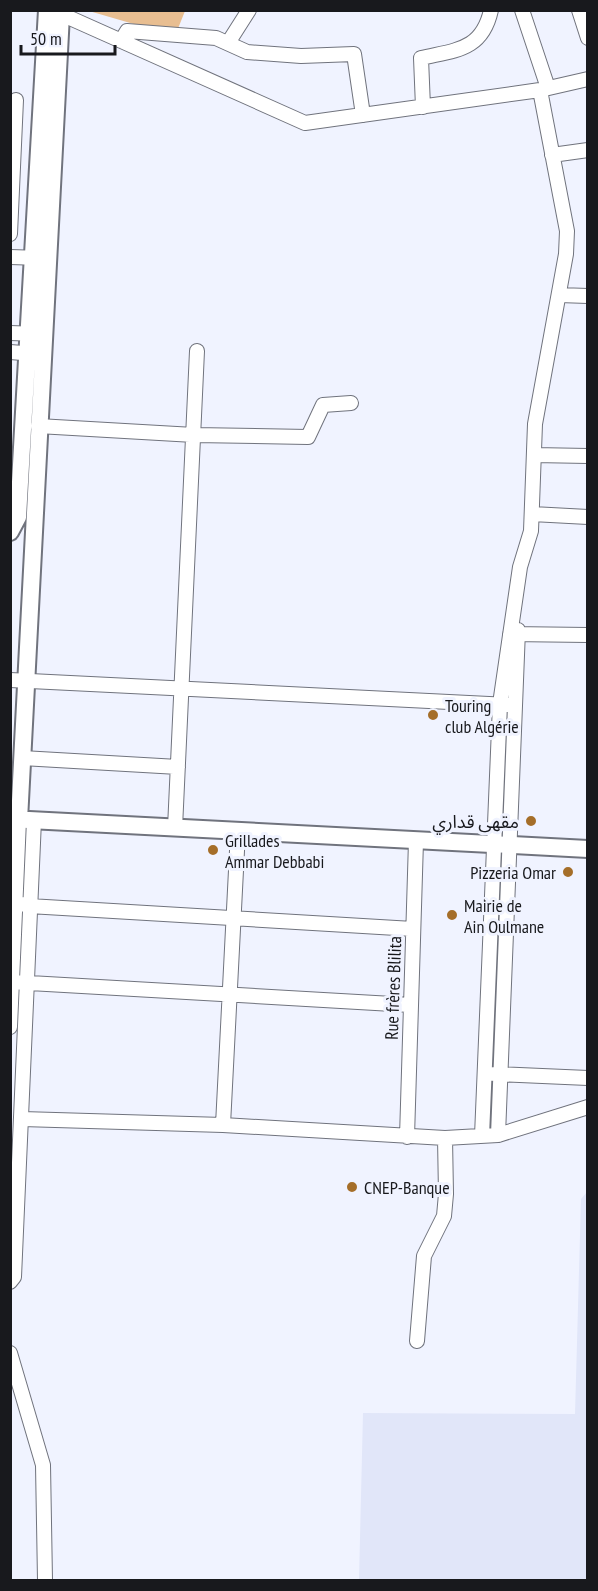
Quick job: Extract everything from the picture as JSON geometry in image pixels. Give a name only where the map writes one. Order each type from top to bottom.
[{"type":"main road","points":[[10,532],[18,517],[26,353],[36,334],[55,12]]},
{"type":"main road","points":[[26,353],[38,426],[18,680],[22,758],[21,820],[588,849]]},
{"type":"street","points":[[228,44],[249,10]]},
{"type":"street","points":[[423,107],[421,58],[468,48],[485,28],[491,10]]},
{"type":"street","points":[[482,1136],[500,704],[514,634],[520,567],[531,531],[536,424],[566,254],[567,231],[552,155],[544,89],[522,10]]},
{"type":"street","points":[[579,10],[588,38]]},
{"type":"street","points":[[55,12],[305,123],[544,89],[588,79]]},
{"type":"street","points":[[121,41],[127,31],[216,38],[247,52],[301,56],[354,54],[363,115]]},
{"type":"street","points":[[10,234],[16,100]]},
{"type":"street","points":[[552,155],[588,150]]},
{"type":"street","points":[[10,257],[40,258]]},
{"type":"street","points":[[559,295],[588,296]]},
{"type":"street","points":[[10,333],[36,334]]},
{"type":"street","points":[[175,828],[197,351]]},
{"type":"street","points":[[38,426],[194,435],[308,437],[323,405],[351,403]]},
{"type":"street","points":[[534,455],[588,456]]},
{"type":"street","points":[[532,514],[588,517]]},
{"type":"street","points":[[514,634],[588,635]]},
{"type":"street","points":[[498,1135],[512,845],[516,706],[514,634]]},
{"type":"street","points":[[18,680],[516,706]]},
{"type":"street","points":[[22,758],[178,766]]},
{"type":"street","points":[[10,1027],[19,983],[18,903],[21,820]]},
{"type":"street","points":[[223,1125],[238,831]]},
{"type":"street","name":"Rue frères Blilita","points":[[407,1137],[416,841]]},
{"type":"street","points":[[18,903],[413,929]]},
{"type":"street","points":[[19,983],[411,1005]]},
{"type":"street","points":[[10,1282],[14,1277],[15,1145],[22,1119],[16,1004]]},
{"type":"street","points":[[484,1074],[588,1078]]},
{"type":"street","points":[[22,1119],[223,1125],[445,1138],[498,1135],[588,1107]]},
{"type":"street","points":[[417,1341],[424,1256],[444,1216],[445,1138]]},
{"type":"street","points":[[10,1353],[43,1465],[45,1581]]},
{"type":"shaded area","points":[[89,11],[185,11],[175,36]]},
{"type":"shaded area","points":[[587,1192],[587,1580],[359,1580],[363,1413],[575,1414],[581,1199]]},
{"type":"place","name":"Touring club Algérie","points":[[433,715]]},
{"type":"place","name":"مقهى قداري","points":[[531,821]]},
{"type":"place","name":"Grillades Ammar Debbabi","points":[[213,850]]},
{"type":"place","name":"Pizzeria Omar","points":[[568,872]]},
{"type":"place","name":"Mairie de Ain Oulmane","points":[[452,915]]},
{"type":"place","name":"CNEP-Banque","points":[[352,1187]]}]
